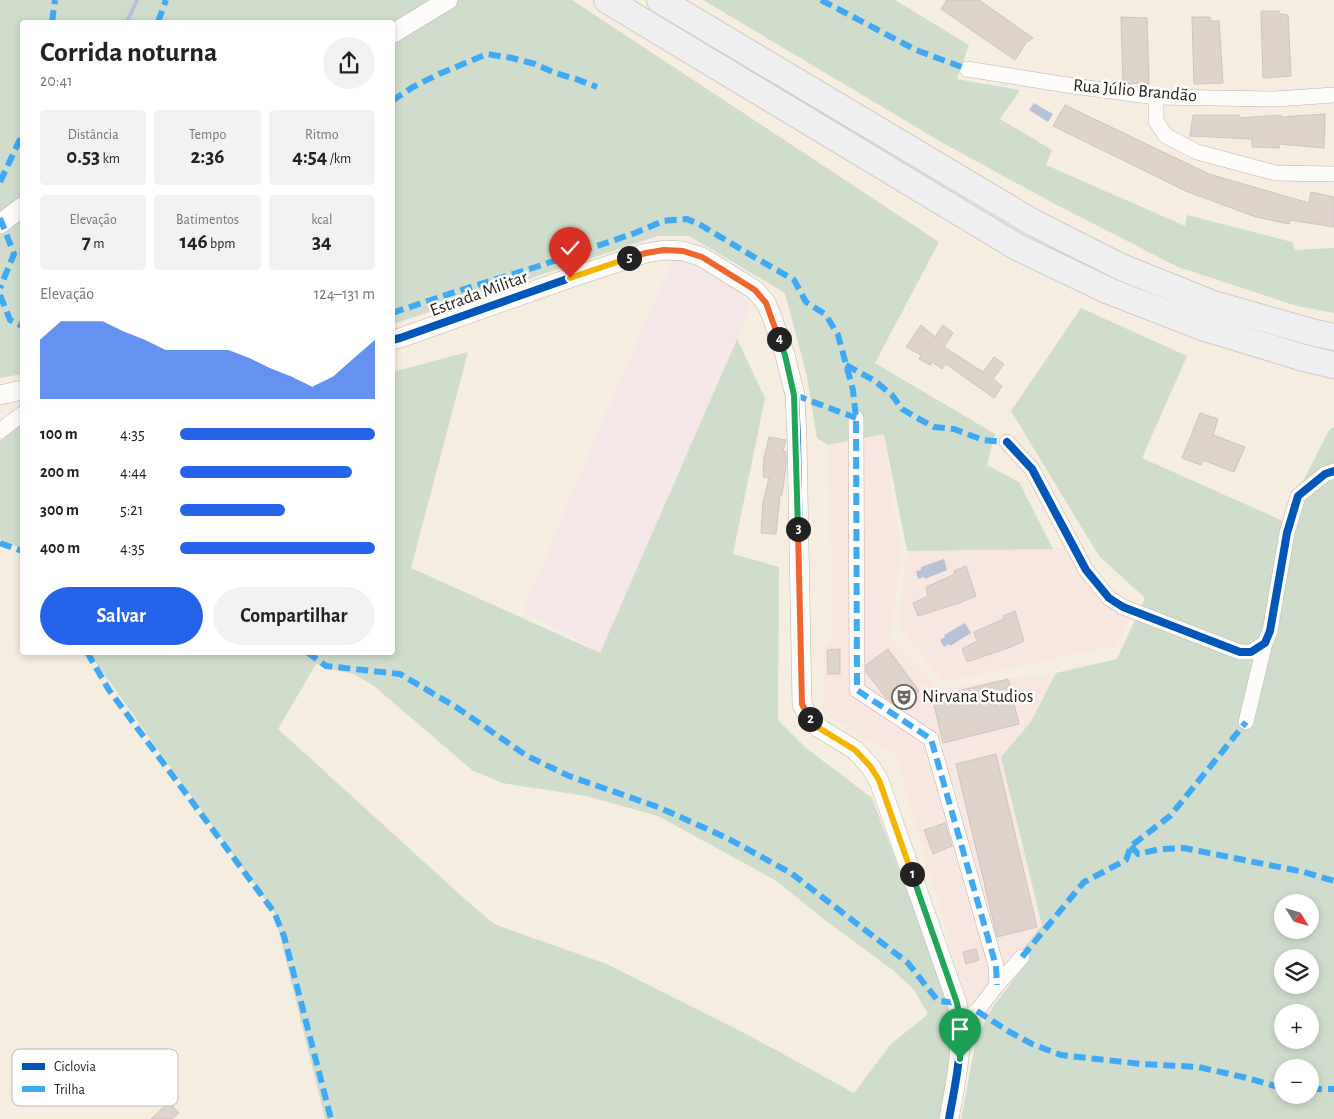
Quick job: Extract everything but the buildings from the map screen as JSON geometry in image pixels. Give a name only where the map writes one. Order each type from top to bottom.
[{"type":"highway","points":[[607,0],[1017,247],[1109,291],[1202,327],[1304,358],[1334,365]]},
{"type":"highway","points":[[660,0],[1032,222],[1112,262],[1213,304],[1334,337]]},
{"type":"street","points":[[395,32],[448,0]]},
{"type":"street","name":"Rua Júlio Brandão","points":[[967,69],[1156,97],[1276,99],[1334,95]]},
{"type":"street","points":[[1156,97],[1156,121],[1166,136],[1197,152],[1276,173],[1334,174]]},
{"type":"street","points":[[0,224],[20,209]]},
{"type":"street","name":"Estrada Militar","points":[[395,339],[570,278],[646,253],[664,250],[683,251],[702,257],[755,290],[766,303],[785,355],[794,395],[797,449],[802,704],[808,717],[819,728],[855,750],[870,766],[879,780],[957,1003],[960,1020],[960,1059],[949,1119]]},
{"type":"street","points":[[0,395],[20,390]]},
{"type":"street","points":[[0,431],[20,416]]},
{"type":"street","points":[[856,418],[857,690],[931,739],[996,966],[997,985]]},
{"type":"street","points":[[1007,442],[1032,469],[1086,570],[1109,598],[1124,608],[1240,652],[1251,652],[1265,643]]},
{"type":"street","points":[[1246,722],[1265,643],[1270,631],[1287,533],[1298,496],[1325,474],[1334,471]]},
{"type":"street","points":[[960,1020],[976,1011],[1022,957]]},
{"type":"shaded area","points":[[677,251],[755,295],[600,653],[523,611],[620,380]]},
{"type":"shaded area","name":"Nirvana Studios","points":[[884,434],[901,555],[890,637],[939,689],[1056,673],[1030,723],[1001,757],[1042,925],[1022,950],[968,1005],[896,755],[823,714],[824,647],[833,638],[828,445]]},
{"type":"shaded area","points":[[1070,548],[1134,615],[1115,646],[943,682],[898,625],[907,551]]},
{"type":"green space","points":[[0,0],[572,0],[939,242],[875,363],[995,434],[987,465],[1019,482],[1053,549],[907,551],[884,434],[828,445],[817,438],[807,377],[785,293],[689,236],[658,236],[395,323],[395,20],[20,20],[20,374],[0,378]]},
{"type":"green space","points":[[703,0],[895,0],[969,45],[957,79],[1020,90],[1000,119],[1052,150],[1046,165],[1185,226],[1187,215],[1292,242],[1295,250],[1334,248],[1334,313],[1297,306],[1178,267],[1053,203],[943,143]]},
{"type":"green space","points":[[1081,308],[1187,356],[1142,458],[1283,521],[1329,430],[1334,426],[1334,1119],[961,1119],[976,1040],[992,1008],[1030,958],[1022,950],[1042,925],[1001,757],[1030,723],[1056,673],[1117,659],[1145,598],[1099,556],[1011,411]]},
{"type":"green space","points":[[737,339],[765,398],[733,554],[779,567],[778,720],[806,748],[872,798],[946,992],[951,1008],[953,1055],[940,1119],[325,1119],[274,912],[90,655],[395,655],[395,371],[468,352],[411,568],[600,653]],"holes":[[[316,664],[329,669],[354,674],[374,686],[472,770],[502,783],[586,796],[658,816],[775,880],[894,971],[914,990],[928,1014],[891,1044],[854,1093],[750,1036],[607,964],[492,922],[278,729]]]},
{"type":"green space","points":[[20,426],[20,548],[0,539],[0,441]]},
{"type":"water","points":[[1034,103],[1053,114],[1048,122],[1029,110]]},
{"type":"water","points":[[944,559],[947,570],[925,579],[924,577],[918,579],[916,571],[921,570],[921,567]]},
{"type":"water","points":[[965,623],[971,633],[950,646],[949,644],[944,647],[940,640],[945,637],[944,635]]},
{"type":"waterway","points":[[128,20],[137,0]]},
{"type":"marked path","points":[[52,20],[55,0]]},
{"type":"marked path","points":[[159,20],[166,0]]},
{"type":"marked path","points":[[821,0],[916,50],[967,69]]},
{"type":"marked path","points":[[395,99],[413,87],[439,74],[487,54],[535,64],[597,87]]},
{"type":"marked path","points":[[0,182],[20,139]]},
{"type":"marked path","points":[[0,218],[14,254],[0,288]]},
{"type":"marked path","points":[[395,312],[539,266],[635,233],[663,221],[687,219],[699,224],[794,280],[806,302],[826,315],[838,335],[853,390],[856,418],[857,690],[931,739],[996,966],[997,985]]},
{"type":"marked path","points":[[0,295],[10,320],[20,325]]},
{"type":"marked path","points":[[846,365],[875,381],[892,395],[902,409],[934,427],[954,429],[983,440],[1007,442]]},
{"type":"marked path","points":[[795,395],[856,418]]},
{"type":"marked path","points":[[0,543],[20,550]]},
{"type":"marked path","points":[[89,655],[109,690],[274,912],[284,936],[331,1119]]},
{"type":"marked path","points":[[311,655],[326,666],[400,674],[456,707],[527,756],[569,776],[658,807],[727,838],[791,873],[908,963],[938,1001],[957,1003]]},
{"type":"marked path","points":[[1022,957],[1084,882],[1126,860],[1131,846],[1170,816],[1246,722]]},
{"type":"marked path","points":[[1131,846],[1138,854],[1160,849],[1184,848],[1304,872],[1334,881]]},
{"type":"marked path","points":[[977,1011],[1032,1044],[1061,1055],[1142,1064],[1198,1067],[1274,1086]]},
{"type":"marked path","points":[[1319,1089],[1334,1089]]},
{"type":"cycle path","points":[[395,339],[570,278],[646,253],[664,250],[683,251],[702,257],[755,290],[766,303],[785,355],[795,395],[802,704],[808,717],[819,728],[855,750],[870,766],[879,781],[957,1003],[960,1047],[949,1119]]},
{"type":"cycle path","points":[[1007,442],[1032,469],[1086,570],[1109,598],[1123,607],[1240,652],[1251,652],[1265,643],[1270,631],[1287,533],[1298,496],[1325,474],[1334,471]]},
{"type":"place","name":"Nirvana Studios","points":[[904,697]]},
{"type":"route","points":[[570,278],[646,253],[664,250],[683,251],[702,257],[755,290],[766,303],[785,355],[794,395],[797,439],[802,704],[808,717],[819,728],[855,750],[870,766],[879,780],[957,1003],[960,1020],[960,1059]]}]
